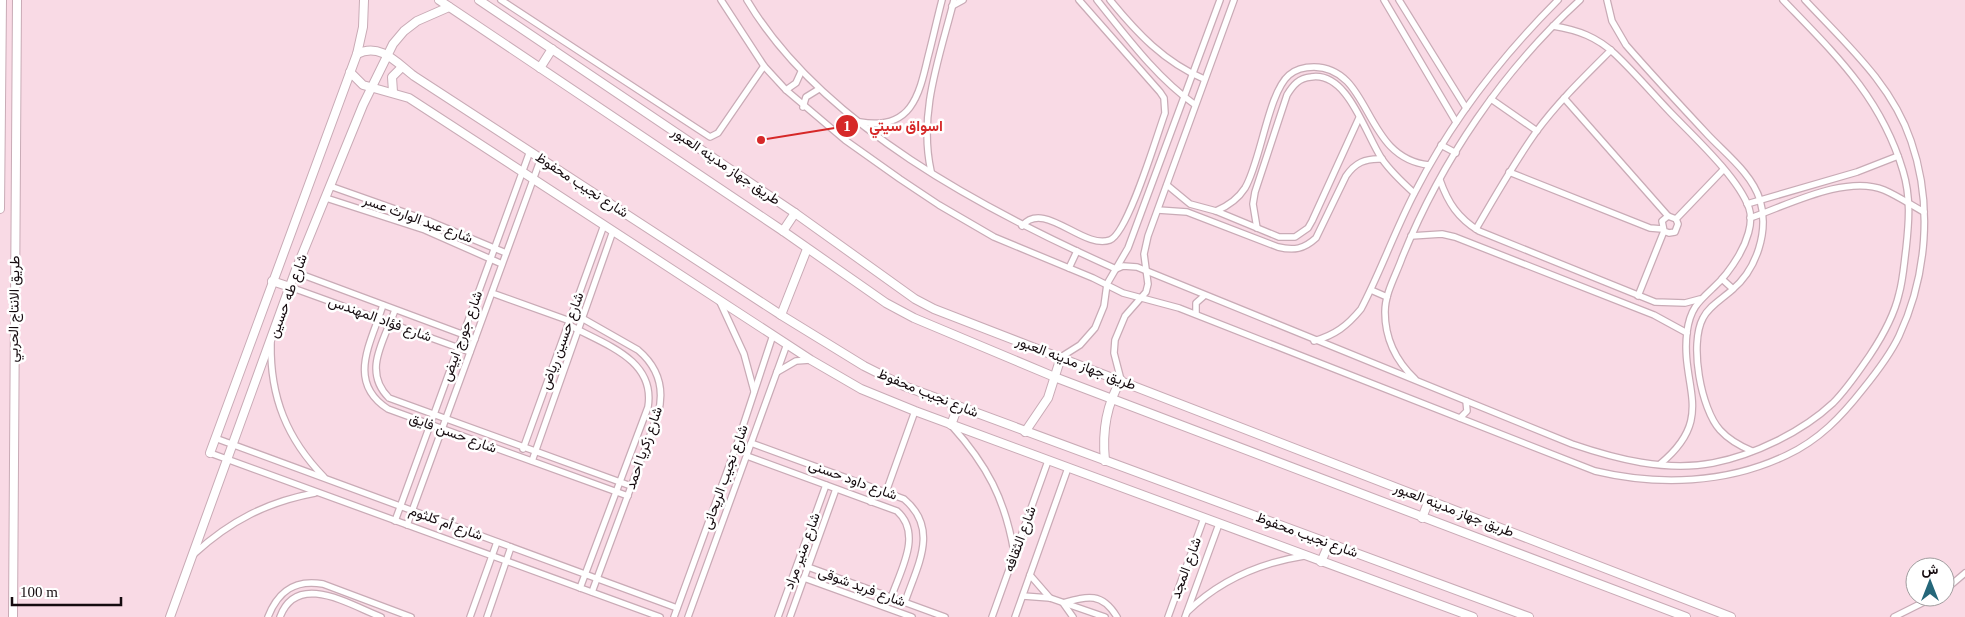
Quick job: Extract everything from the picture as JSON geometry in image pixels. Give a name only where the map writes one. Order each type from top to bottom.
[{"type":"main road","points":[[0,209],[2,0]]},
{"type":"main road","name":"طريق الانتاج الحربي","points":[[13,617],[17,0]]},
{"type":"main road","name":"شارع طه حسين","points":[[210,453],[357,54],[363,27],[364,0]]},
{"type":"main road","name":"طريق جهاز مدينه العبور","points":[[439,0],[906,314],[1056,378],[1686,617]]},
{"type":"main road","name":"طريق جهاز مدينه العبور","points":[[479,0],[795,214],[915,298],[934,309],[1731,617]]},
{"type":"main road","name":"شارع طه حسين","points":[[170,617],[295,272],[371,88],[387,55],[404,31],[417,20],[449,7]]},
{"type":"main road","name":"شارع نجيب محفوظ","points":[[357,54],[369,49],[387,55],[402,67],[530,152],[781,315],[864,366],[904,386],[1529,617]]},
{"type":"main road","points":[[540,68],[552,49]]},
{"type":"main road","points":[[393,92],[392,77],[402,67]]},
{"type":"main road","name":"شارع نجيب محفوظ","points":[[350,72],[356,79],[371,88],[393,92],[409,98],[811,360],[861,389],[914,411],[1470,617]]},
{"type":"main road","points":[[784,231],[795,214]]},
{"type":"main road","points":[[781,315],[807,249]]},
{"type":"main road","points":[[272,281],[290,287]]},
{"type":"main road","points":[[1025,432],[1042,410],[1056,378],[1061,358]]},
{"type":"main road","points":[[1105,461],[1104,434],[1112,398],[1121,380]]},
{"type":"main road","points":[[951,424],[958,406]]},
{"type":"main road","points":[[1422,518],[1429,500]]},
{"type":"main road","points":[[1321,562],[1329,544]]},
{"type":"main road","points":[[1703,617],[1706,608]]},
{"type":"street","points":[[501,0],[710,137],[718,133],[764,66]]},
{"type":"street","points":[[721,0],[764,66],[803,106],[845,140],[939,205],[994,237],[1107,284],[1123,293],[1167,303],[1595,471],[1638,479],[1664,481],[1713,478],[1750,469],[1786,456],[1818,437],[1837,421],[1882,364],[1894,344],[1913,301],[1923,244],[1924,212],[1917,161],[1911,141],[1898,109],[1888,92],[1806,0]]},
{"type":"street","points":[[747,0],[766,30],[801,72],[858,122],[931,171],[1022,226],[1116,268],[1130,266],[1606,456],[1660,464],[1710,464],[1752,451],[1808,423],[1826,409],[1858,373],[1878,344],[1891,318],[1899,295],[1910,205],[1907,185],[1898,156],[1884,121],[1861,86],[1783,0]]},
{"type":"street","points":[[858,122],[881,124],[892,120],[902,115],[917,99],[942,0]]},
{"type":"street","points":[[931,171],[927,146],[928,108],[953,3],[963,0]]},
{"type":"street","points":[[1022,226],[1031,219],[1042,218],[1097,241],[1104,242],[1118,235],[1128,215],[1165,113],[1165,106],[1160,92],[1079,0]]},
{"type":"street","points":[[1096,0],[1130,42],[1183,96],[1194,104]]},
{"type":"street","points":[[1110,0],[1156,51],[1192,74],[1204,79]]},
{"type":"street","points":[[1061,358],[1080,345],[1095,328],[1104,306],[1107,284],[1130,243],[1220,0]]},
{"type":"street","points":[[1121,380],[1114,353],[1115,340],[1125,316],[1141,298],[1148,284],[1148,274],[1144,260],[1145,244],[1194,104],[1234,0]]},
{"type":"street","points":[[1384,0],[1456,122]]},
{"type":"street","points":[[1400,0],[1466,108]]},
{"type":"street","points":[[1314,341],[1332,336],[1348,324],[1361,309],[1414,193],[1441,145],[1466,108],[1523,35],[1558,0]]},
{"type":"street","points":[[1418,382],[1400,362],[1391,344],[1386,324],[1387,297],[1411,236],[1440,180],[1491,99],[1533,47],[1580,0]]},
{"type":"street","points":[[1608,0],[1612,21],[1626,45],[1742,172],[1760,200],[1763,228],[1757,255],[1743,279],[1712,306],[1703,318],[1697,332],[1696,347],[1705,399],[1713,420],[1730,439],[1752,451]]},
{"type":"street","points":[[1554,26],[1582,32],[1610,50],[1723,170],[1747,204],[1750,218],[1749,231],[1740,253],[1722,279],[1700,299],[1689,321],[1687,333],[1688,362],[1694,401],[1690,422],[1678,445],[1660,464]]},
{"type":"street","points":[[1476,229],[1509,172],[1537,131],[1564,98],[1610,50]]},
{"type":"street","points":[[1216,211],[1233,202],[1246,187],[1279,90],[1288,75],[1305,68],[1324,68],[1341,76],[1353,88],[1389,147],[1407,160],[1429,165]]},
{"type":"street","points":[[786,90],[796,83],[801,72]]},
{"type":"street","points":[[1257,228],[1254,204],[1255,192],[1291,88],[1303,78],[1312,76],[1330,79],[1344,91],[1382,159],[1414,193]]},
{"type":"street","points":[[803,106],[810,93],[819,89]]},
{"type":"street","points":[[1564,98],[1668,216],[1676,219]]},
{"type":"street","points":[[1491,99],[1537,131]]},
{"type":"street","points":[[1166,185],[1190,204],[1216,211],[1287,238],[1295,237],[1308,228],[1358,118]]},
{"type":"street","points":[[1441,145],[1456,153]]},
{"type":"street","name":"شارع جورج ابيض","points":[[395,521],[521,172],[530,152]]},
{"type":"street","points":[[1747,204],[1857,172],[1898,156]]},
{"type":"street","name":"شارع جورج ابيض","points":[[407,525],[541,158]]},
{"type":"street","points":[[1158,210],[1187,212],[1288,250],[1299,249],[1308,245],[1316,238],[1352,167],[1362,161],[1382,159]]},
{"type":"street","points":[[1676,219],[1723,170]]},
{"type":"street","points":[[1509,172],[1650,228],[1669,233],[1675,232],[1678,227],[1676,219]]},
{"type":"street","points":[[1440,180],[1454,211],[1476,229],[1638,296],[1670,304],[1700,299]]},
{"type":"street","name":"شارع عبد الوارث عسر","points":[[330,186],[435,223],[506,253]]},
{"type":"street","points":[[1750,218],[1803,197],[1856,186],[1883,190],[1924,212]]},
{"type":"street","name":"شارع عبد الوارث عسر","points":[[326,198],[425,230],[502,264]]},
{"type":"street","points":[[1638,296],[1663,230],[1662,221],[1668,216]]},
{"type":"street","name":"شارع حسين رياض","points":[[520,457],[604,225]]},
{"type":"street","name":"شارع حسين رياض","points":[[532,461],[613,231]]},
{"type":"street","points":[[1411,236],[1434,234],[1455,237],[1654,315],[1687,333]]},
{"type":"street","points":[[1069,268],[1078,251]]},
{"type":"street","name":"شارع فؤاد المهندس","points":[[295,272],[475,339]]},
{"type":"street","points":[[1722,279],[1733,289]]},
{"type":"street","name":"شارع فؤاد المهندس","points":[[290,287],[470,352]]},
{"type":"street","points":[[1371,290],[1387,297]]},
{"type":"street","name":"شارع زكريا احمد","points":[[492,293],[569,323],[579,331],[630,359],[642,370],[649,385],[648,407],[580,588]]},
{"type":"street","points":[[1196,314],[1196,304],[1204,296]]},
{"type":"street","points":[[719,300],[741,345],[754,392]]},
{"type":"street","name":"شارع حسن فايق","points":[[383,305],[364,368],[365,380],[370,392],[378,402],[388,409],[628,496]]},
{"type":"street","name":"شارع حسن فايق","points":[[395,310],[374,368],[381,390],[389,398],[433,416],[632,486]]},
{"type":"street","name":"شارع زكريا احمد","points":[[573,313],[646,356],[658,374],[662,395],[632,486],[592,592]]},
{"type":"street","name":"شارع نجيب الريحانى","points":[[674,617],[773,335]]},
{"type":"street","points":[[271,341],[273,384],[282,416],[298,446],[325,478]]},
{"type":"street","name":"شارع نجيب الريحانى","points":[[688,617],[787,344]]},
{"type":"street","points":[[776,373],[796,361],[811,360]]},
{"type":"street","points":[[1688,362],[1698,362]]},
{"type":"street","points":[[1460,418],[1467,411],[1466,401]]},
{"type":"street","points":[[886,492],[914,411]]},
{"type":"street","points":[[951,424],[986,469],[1000,496],[1009,524],[1014,553]]},
{"type":"street","name":"شارع أم كلثوم","points":[[215,438],[677,608]]},
{"type":"street","name":"شارع داود حسنى","points":[[751,443],[904,499],[912,506],[923,525],[923,547],[905,602]]},
{"type":"street","name":"شارع أم كلثوم","points":[[210,453],[660,617]]},
{"type":"street","name":"شارع داود حسنى","points":[[746,456],[897,511],[909,529],[909,544],[891,598]]},
{"type":"street","name":"شارع الثقافه","points":[[992,617],[1048,460]]},
{"type":"street","name":"شارع الثقافه","points":[[1015,617],[1068,468]]},
{"type":"street","name":"شارع منير مراد","points":[[778,617],[826,485]]},
{"type":"street","points":[[871,502],[875,488]]},
{"type":"street","name":"شارع منير مراد","points":[[790,617],[836,489]]},
{"type":"street","points":[[192,556],[213,536],[236,520],[261,507],[288,498],[316,493]]},
{"type":"street","points":[[713,509],[726,514]]},
{"type":"street","name":"شارع المجد","points":[[1168,617],[1204,518]]},
{"type":"street","name":"شارع المجد","points":[[1186,615],[1218,524]]},
{"type":"street","points":[[470,617],[497,542]]},
{"type":"street","points":[[487,617],[511,546]]},
{"type":"street","points":[[1186,615],[1200,600],[1232,578],[1267,564],[1304,556]]},
{"type":"street","name":"شارع فريد شوقى","points":[[808,567],[945,617]]},
{"type":"street","points":[[1955,582],[1965,573]]},
{"type":"street","points":[[1030,575],[1050,598]]},
{"type":"street","name":"شارع فريد شوقى","points":[[804,578],[912,617]]},
{"type":"street","points":[[268,617],[279,595],[299,583],[323,584],[411,617]]},
{"type":"street","points":[[280,617],[284,607],[290,600],[308,593],[327,596],[370,615],[381,617],[385,607]]},
{"type":"street","points":[[1023,596],[1050,598],[1105,617]]},
{"type":"street","points":[[1063,603],[1088,597],[1099,598],[1109,606],[1117,617]]},
{"type":"street","points":[[370,615],[373,603]]},
{"type":"street","points":[[1063,603],[1072,617]]},
{"type":"street","points":[[1894,617],[1914,607]]},
{"type":"place","name":"اسواق سيتي","points":[[761,140]]}]
